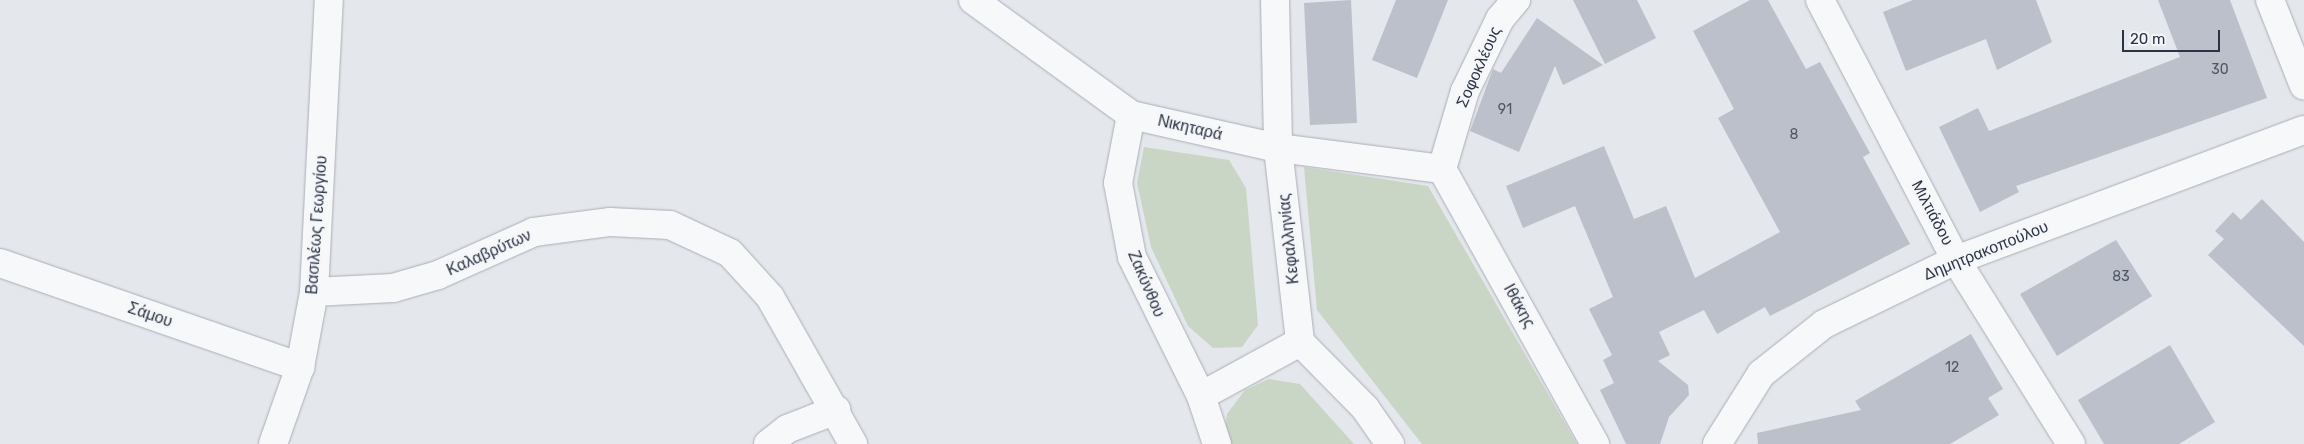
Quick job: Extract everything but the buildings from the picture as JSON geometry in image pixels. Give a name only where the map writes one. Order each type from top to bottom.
[{"type":"street","name":"Βασιλέως Γεωργίου","points":[[273,444],[300,367],[314,292],[329,0]]},
{"type":"street","name":"Νικηταρά","points":[[973,0],[1131,115],[1278,148],[1442,169]]},
{"type":"street","name":"Κεφαλληνίας","points":[[1275,0],[1278,148],[1300,342]]},
{"type":"street","name":"Σοφοκλέους","points":[[1442,169],[1465,91],[1500,19],[1516,0]]},
{"type":"street","name":"Μιλτιάδου","points":[[1820,0],[1956,260],[2072,444]]},
{"type":"street","points":[[2270,0],[2304,86]]},
{"type":"street","name":"Ζακύνθου","points":[[1131,115],[1118,183],[1132,257],[1201,396],[1217,444]]},
{"type":"street","name":"Δημητρακοπούλου","points":[[1717,444],[1761,374],[1824,324],[1956,260],[2304,130]]},
{"type":"street","name":"Ιθάκης","points":[[1442,169],[1595,444]]},
{"type":"street","name":"Καλαβρύτων","points":[[314,292],[392,288],[438,276],[534,232],[610,222],[670,224],[730,253],[770,297],[836,410],[853,444]]},
{"type":"street","name":"Σάμου","points":[[0,263],[300,367]]},
{"type":"street","points":[[1201,396],[1300,342],[1365,408],[1390,444]]},
{"type":"street","points":[[768,444],[787,429],[836,410]]},
{"type":"green space","points":[[1144,147],[1229,160],[1246,188],[1258,325],[1242,347],[1213,348],[1188,326],[1151,247],[1137,183]]},
{"type":"green space","points":[[1304,167],[1428,186],[1577,444],[1422,444],[1317,310]]},
{"type":"green space","points":[[1269,379],[1300,384],[1354,444],[1229,444],[1224,436],[1227,414],[1245,390]]}]
